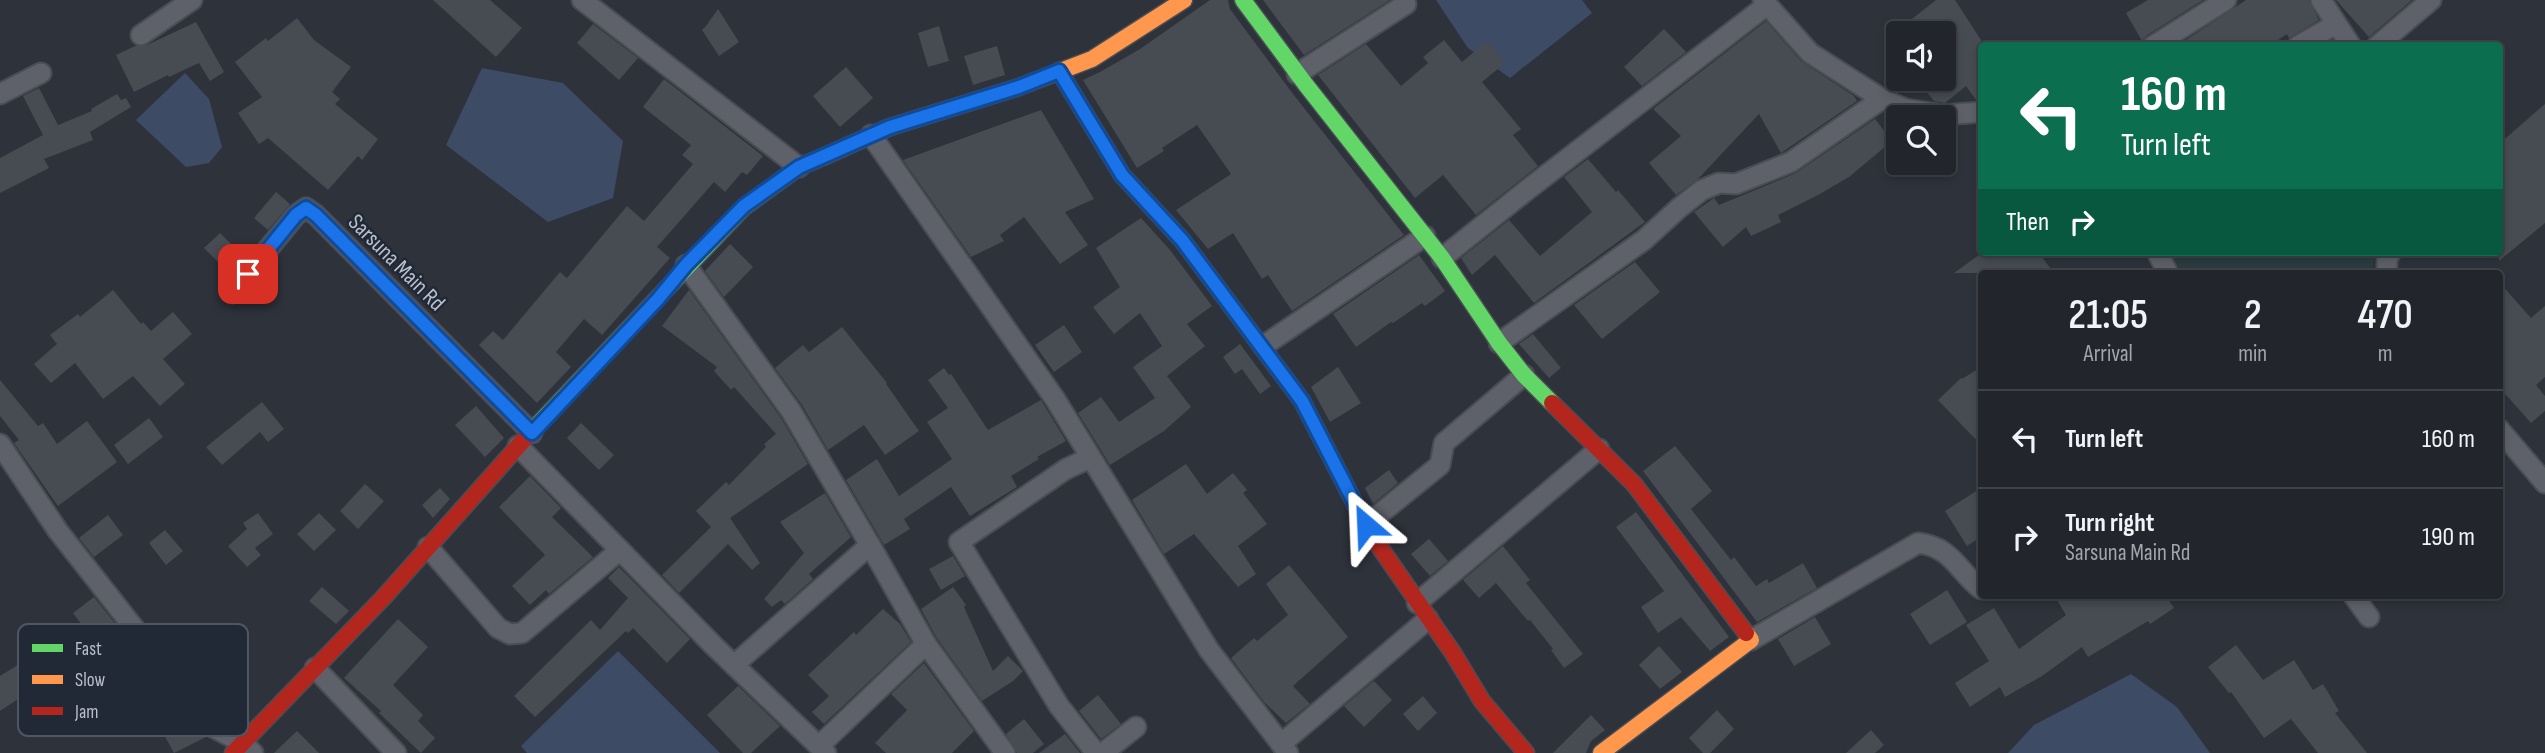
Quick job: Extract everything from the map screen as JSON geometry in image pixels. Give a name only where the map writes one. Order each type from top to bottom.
[{"type":"street","points":[[141,35],[192,0]]},
{"type":"street","points":[[582,0],[799,167]]},
{"type":"street","points":[[224,736],[243,750],[315,668],[658,299],[686,265],[744,206],[799,167],[871,135],[1092,59],[1184,0]]},
{"type":"street","points":[[1243,0],[1297,74],[1426,236],[1524,375],[1634,484],[1751,640]]},
{"type":"street","points":[[2159,42],[2227,0]]},
{"type":"street","points":[[2321,0],[2348,42]]},
{"type":"street","points":[[2382,42],[2431,0]]},
{"type":"street","points":[[1442,258],[1765,3],[1810,53],[1882,99],[1906,109],[1944,115],[1978,112]]},
{"type":"street","points":[[1297,74],[1406,4]]},
{"type":"street","points":[[2305,42],[2336,24]]},
{"type":"street","points":[[1059,71],[1122,175],[1182,240],[1302,401],[1366,525],[1518,751]]},
{"type":"street","points":[[0,94],[41,73]]},
{"type":"street","points":[[1499,343],[1644,240],[1702,190],[1719,183],[1736,184],[1791,162],[1882,99]]},
{"type":"street","points":[[871,135],[1055,399],[1209,650],[1284,749],[1423,611],[1599,449]]},
{"type":"street","name":"Sarsuna Main Rd","points":[[232,293],[296,215],[306,208],[316,215],[525,440]]},
{"type":"street","points":[[1263,346],[1426,236]]},
{"type":"street","points":[[686,265],[791,411],[926,644],[1005,753]]},
{"type":"street","points":[[1366,525],[1440,465],[1444,443],[1524,375]]},
{"type":"street","points":[[2503,434],[2545,483]]},
{"type":"street","points":[[525,440],[620,550],[822,749],[926,644]]},
{"type":"street","points":[[0,444],[58,531],[130,624]]},
{"type":"street","points":[[1090,458],[1066,469],[959,542],[1059,706],[1096,753]]},
{"type":"street","points":[[1602,753],[1751,640],[1918,543],[1934,545],[1953,559],[1978,586]]},
{"type":"street","points":[[734,665],[870,545]]},
{"type":"street","points":[[428,547],[498,628],[510,635],[522,633],[620,550]]},
{"type":"street","points":[[2356,599],[2369,617]]},
{"type":"street","points":[[315,668],[396,753]]},
{"type":"street","points":[[1103,753],[1136,727]]},
{"type":"shaded area","points":[[2171,256],[2376,256],[2371,270],[2180,270]]},
{"type":"water","points":[[1436,0],[1582,0],[1592,13],[1510,78],[1468,48]]},
{"type":"water","points":[[482,68],[563,83],[623,141],[613,198],[548,222],[446,145]]},
{"type":"water","points":[[185,73],[209,99],[222,147],[209,163],[186,167],[136,120]]},
{"type":"water","points":[[618,651],[720,753],[527,753],[521,746]]},
{"type":"water","points":[[2131,674],[2177,707],[2210,753],[2008,753],[2034,725]]},
{"type":"building","points":[[433,0],[490,0],[522,28],[496,57]]},
{"type":"building","points":[[1210,0],[1228,0],[1230,9],[1293,94],[1404,235],[1292,311],[1268,275],[1262,279],[1233,233],[1208,249],[1176,210],[1231,174],[1197,125],[1137,168],[1083,80],[1140,49]]},
{"type":"building","points":[[1263,0],[1390,0],[1304,55]]},
{"type":"building","points":[[1936,0],[1955,0],[1981,40],[1978,42],[1978,100],[1966,86],[1945,103],[1934,101],[1926,91],[1956,91],[1956,21],[1912,19]]},
{"type":"building","points":[[2148,0],[2203,0],[2142,41],[2126,13]]},
{"type":"building","points":[[2246,0],[2309,0],[2319,20],[2289,38],[2287,34],[2275,42],[2183,42]]},
{"type":"building","points":[[2336,0],[2412,0],[2369,37]]},
{"type":"building","points":[[718,9],[739,42],[719,56],[702,30]]},
{"type":"building","points":[[297,18],[314,40],[351,67],[332,92],[340,99],[335,104],[378,139],[362,160],[358,156],[328,190],[268,138],[259,144],[238,113],[262,97],[235,62]]},
{"type":"building","points":[[1766,21],[1801,61],[1854,96],[1857,101],[1781,153],[1759,114],[1698,179],[1676,195],[1649,163],[1681,136],[1653,109]]},
{"type":"building","points":[[196,22],[224,72],[210,81],[199,63],[134,92],[116,55],[135,46],[147,45]]},
{"type":"building","points":[[593,24],[638,58],[619,80],[577,43]]},
{"type":"building","points":[[939,26],[949,61],[928,67],[918,33]]},
{"type":"building","points":[[1664,29],[1686,52],[1642,86],[1624,67]]},
{"type":"building","points":[[1444,40],[1462,62],[1487,41],[1505,63],[1482,82],[1521,129],[1513,135],[1538,166],[1476,215],[1443,175],[1415,198],[1318,75],[1366,44],[1401,86],[1428,63],[1423,57]]},
{"type":"building","points":[[997,46],[1005,75],[973,85],[964,56]]},
{"type":"building","points":[[846,67],[873,98],[840,127],[813,96]]},
{"type":"building","points":[[664,79],[763,156],[747,175],[742,172],[725,192],[714,182],[657,247],[670,258],[602,335],[584,319],[556,352],[571,367],[537,403],[479,345],[493,331],[503,340],[560,272],[567,278],[627,206],[644,221],[693,164],[682,155],[691,145],[643,107]]},
{"type":"building","points":[[39,88],[58,125],[92,111],[91,109],[117,94],[121,100],[126,98],[131,107],[90,132],[93,140],[44,159],[49,168],[0,193],[0,158],[43,135],[23,96]]},
{"type":"building","points":[[2545,104],[2545,223],[2499,261],[2499,256],[2503,256],[2503,141]]},
{"type":"building","points":[[1041,110],[1094,199],[1065,212],[1088,245],[1060,264],[1024,217],[1000,235],[1004,241],[971,257],[903,160]]},
{"type":"building","points":[[1875,119],[1886,133],[1886,146],[1849,177],[1778,215],[1781,222],[1751,236],[1746,227],[1723,247],[1694,212],[1714,198],[1719,205],[1796,173]]},
{"type":"building","points":[[1588,159],[1645,222],[1534,303],[1495,255],[1472,275],[1461,258],[1509,220],[1540,256],[1592,212],[1564,177]]},
{"type":"building","points":[[276,192],[290,204],[268,230],[254,218]]},
{"type":"building","points":[[1141,218],[1170,250],[1212,306],[1187,324],[1205,346],[1167,376],[1191,407],[1164,431],[1110,465],[1078,413],[1101,397],[1119,422],[1155,398],[1133,367],[1162,346],[1140,313],[1114,334],[1093,307],[1120,287],[1096,248]]},
{"type":"building","points":[[220,233],[245,258],[231,275],[204,248]]},
{"type":"building","points":[[730,244],[753,267],[724,297],[705,271]]},
{"type":"building","points":[[1419,255],[1445,291],[1425,306],[1422,303],[1391,322],[1356,347],[1333,314]]},
{"type":"building","points":[[1978,256],[2041,256],[2052,270],[1978,270],[1978,273],[1954,273]]},
{"type":"building","points":[[1635,262],[1660,292],[1602,339],[1574,305]]},
{"type":"building","points":[[2503,286],[2531,318],[2545,306],[2545,377],[2536,385],[2545,396],[2545,411],[2531,423],[2503,392]]},
{"type":"building","points":[[113,290],[141,324],[143,322],[151,331],[173,312],[192,334],[163,359],[185,384],[160,406],[133,376],[103,399],[75,363],[51,383],[34,364],[57,344],[50,335],[78,314],[80,317]]},
{"type":"building","points":[[689,290],[781,418],[808,464],[730,518],[760,563],[752,570],[728,544],[679,593],[662,575],[711,527],[696,511],[726,482],[729,485],[776,434],[734,387],[731,390],[714,371],[717,367],[662,326]]},
{"type":"building","points":[[1064,325],[1082,352],[1054,372],[1035,345]]},
{"type":"building","points":[[842,327],[887,383],[919,431],[885,455],[864,425],[828,450],[802,405],[775,368],[803,345],[809,352]]},
{"type":"building","points":[[1533,334],[1561,368],[1549,378],[1519,344]]},
{"type":"building","points":[[1240,344],[1271,386],[1260,394],[1242,369],[1235,374],[1223,357]]},
{"type":"building","points":[[1338,367],[1361,403],[1330,422],[1311,387]]},
{"type":"building","points":[[944,368],[951,374],[988,430],[1041,400],[1066,441],[1011,476],[1017,487],[970,516],[951,487],[904,519],[910,529],[884,545],[846,480],[877,459],[899,496],[952,459],[927,422],[948,408],[928,380]]},
{"type":"building","points":[[1978,369],[1978,442],[1938,400]]},
{"type":"building","points":[[0,380],[38,426],[43,423],[57,444],[87,421],[117,462],[58,506],[14,443],[19,440],[0,416]]},
{"type":"building","points":[[262,402],[284,429],[268,442],[260,432],[222,465],[206,447]]},
{"type":"building","points":[[476,406],[504,438],[485,457],[455,425]]},
{"type":"building","points":[[149,418],[163,437],[128,464],[114,445]]},
{"type":"building","points":[[581,423],[614,455],[599,470],[567,438]]},
{"type":"building","points":[[1675,446],[1712,491],[1691,509],[1731,560],[1734,557],[1756,586],[1767,579],[1769,583],[1803,563],[1817,588],[1757,622],[1643,471]]},
{"type":"building","points":[[1186,464],[1207,494],[1233,473],[1247,490],[1243,493],[1267,524],[1238,546],[1256,574],[1238,587],[1194,534],[1164,554],[1132,500]]},
{"type":"building","points":[[1389,470],[1398,483],[1373,504],[1365,488]]},
{"type":"building","points":[[530,476],[561,508],[552,517],[593,557],[549,594],[546,590],[530,605],[512,586],[545,555],[499,507]]},
{"type":"building","points":[[365,484],[384,501],[358,529],[340,511]]},
{"type":"building","points":[[440,488],[450,499],[433,518],[422,505]]},
{"type":"building","points":[[1978,490],[1978,539],[1967,546],[1945,511]]},
{"type":"building","points":[[825,493],[851,537],[809,574],[813,579],[785,604],[781,600],[772,607],[764,599],[804,553],[780,522]]},
{"type":"building","points":[[1636,512],[1729,637],[1710,651],[1681,617],[1658,633],[1641,607],[1664,591],[1616,527]]},
{"type":"building","points":[[258,513],[273,534],[255,548],[261,555],[247,567],[228,546],[247,529],[243,523]]},
{"type":"building","points":[[319,513],[336,530],[314,551],[297,534]]},
{"type":"building","points":[[108,515],[123,535],[94,557],[79,538]]},
{"type":"building","points":[[165,530],[183,551],[166,565],[149,543]]},
{"type":"building","points":[[1429,539],[1448,561],[1430,576],[1411,554]]},
{"type":"building","points":[[1503,546],[1530,580],[1526,583],[1583,654],[1564,668],[1530,620],[1528,621],[1496,583],[1479,598],[1463,580]]},
{"type":"building","points":[[953,556],[965,576],[941,590],[929,569]]},
{"type":"building","points":[[1289,565],[1348,637],[1293,686],[1310,704],[1286,723],[1264,702],[1231,658],[1254,638],[1257,641],[1288,615],[1266,584]]},
{"type":"building","points":[[619,567],[690,639],[667,663],[633,628],[628,633],[626,631],[535,717],[514,696],[591,620],[600,630],[628,598],[608,578]]},
{"type":"building","points":[[322,587],[349,611],[336,624],[309,601]]},
{"type":"building","points":[[953,587],[966,605],[964,607],[993,671],[1008,656],[1023,671],[1013,681],[982,701],[936,637],[921,609]]},
{"type":"building","points":[[1947,590],[1967,622],[1930,645],[1910,614]]},
{"type":"building","points":[[94,597],[116,624],[81,624],[73,613]]},
{"type":"building","points":[[2056,599],[2168,599],[2174,608],[2088,657],[2082,647],[2042,676],[2005,697],[2000,687],[1970,707],[1955,683],[1989,661],[1966,625],[1994,608],[2019,649],[2066,615]]},
{"type":"building","points":[[883,609],[900,624],[911,642],[824,724],[812,712],[829,696],[808,675]]},
{"type":"building","points":[[1815,617],[1831,644],[1794,666],[1778,639]]},
{"type":"building","points":[[398,619],[428,647],[393,685],[423,715],[418,721],[435,738],[421,753],[379,713],[381,711],[344,678]]},
{"type":"building","points":[[2236,645],[2263,680],[2294,660],[2313,690],[2323,684],[2339,711],[2335,713],[2367,753],[2318,753],[2291,719],[2264,738],[2231,692],[2229,693],[2208,667]]},
{"type":"building","points":[[1659,646],[1682,672],[1660,689],[1639,665]]},
{"type":"building","points":[[924,663],[974,731],[952,753],[886,753],[875,743],[907,710],[891,694]]},
{"type":"building","points":[[18,665],[18,699],[0,711],[0,676]]},
{"type":"building","points":[[1374,681],[1392,700],[1364,727],[1344,706]]},
{"type":"building","points":[[738,686],[780,726],[751,753],[743,753],[707,715]]},
{"type":"building","points":[[1098,695],[1121,724],[1101,739],[1079,711]]},
{"type":"building","points":[[1423,696],[1437,713],[1418,731],[1403,714]]},
{"type":"building","points":[[1717,710],[1734,729],[1710,753],[1703,753],[1689,738]]},
{"type":"building","points":[[1591,715],[1605,730],[1591,741],[1586,753],[1553,753]]},
{"type":"building","points":[[1024,719],[1044,744],[1033,753],[1017,753],[1006,734]]},
{"type":"building","points":[[1871,730],[1884,745],[1875,753],[1846,753]]},
{"type":"building","points":[[297,731],[319,753],[274,753]]},
{"type":"building","points":[[1065,734],[1080,753],[1039,753]]},
{"type":"building","points":[[165,736],[206,737],[174,753]]},
{"type":"traffic: fast","points":[[1243,0],[1442,258],[1499,343],[1524,375],[1552,403]]},
{"type":"traffic: fast","points":[[529,434],[744,207],[799,167],[825,156]]},
{"type":"traffic: slow","points":[[825,156],[890,127],[1019,87],[1092,59],[1184,0]]},
{"type":"traffic: slow","points":[[1059,71],[1122,175],[1182,240],[1261,346]]},
{"type":"traffic: slow","points":[[1601,753],[1751,640],[1746,633]]},
{"type":"traffic: jam","points":[[1261,346],[1302,401],[1370,533],[1453,653],[1482,701],[1526,753]]},
{"type":"traffic: jam","points":[[1552,403],[1634,484],[1746,633]]},
{"type":"traffic: jam","points":[[233,753],[383,598],[529,434]]},
{"type":"route","points":[[248,274],[296,215],[306,208],[532,433],[658,299],[686,265],[744,206],[799,167],[890,127],[1019,87],[1059,71],[1122,175],[1182,240],[1302,401],[1366,525]]}]
